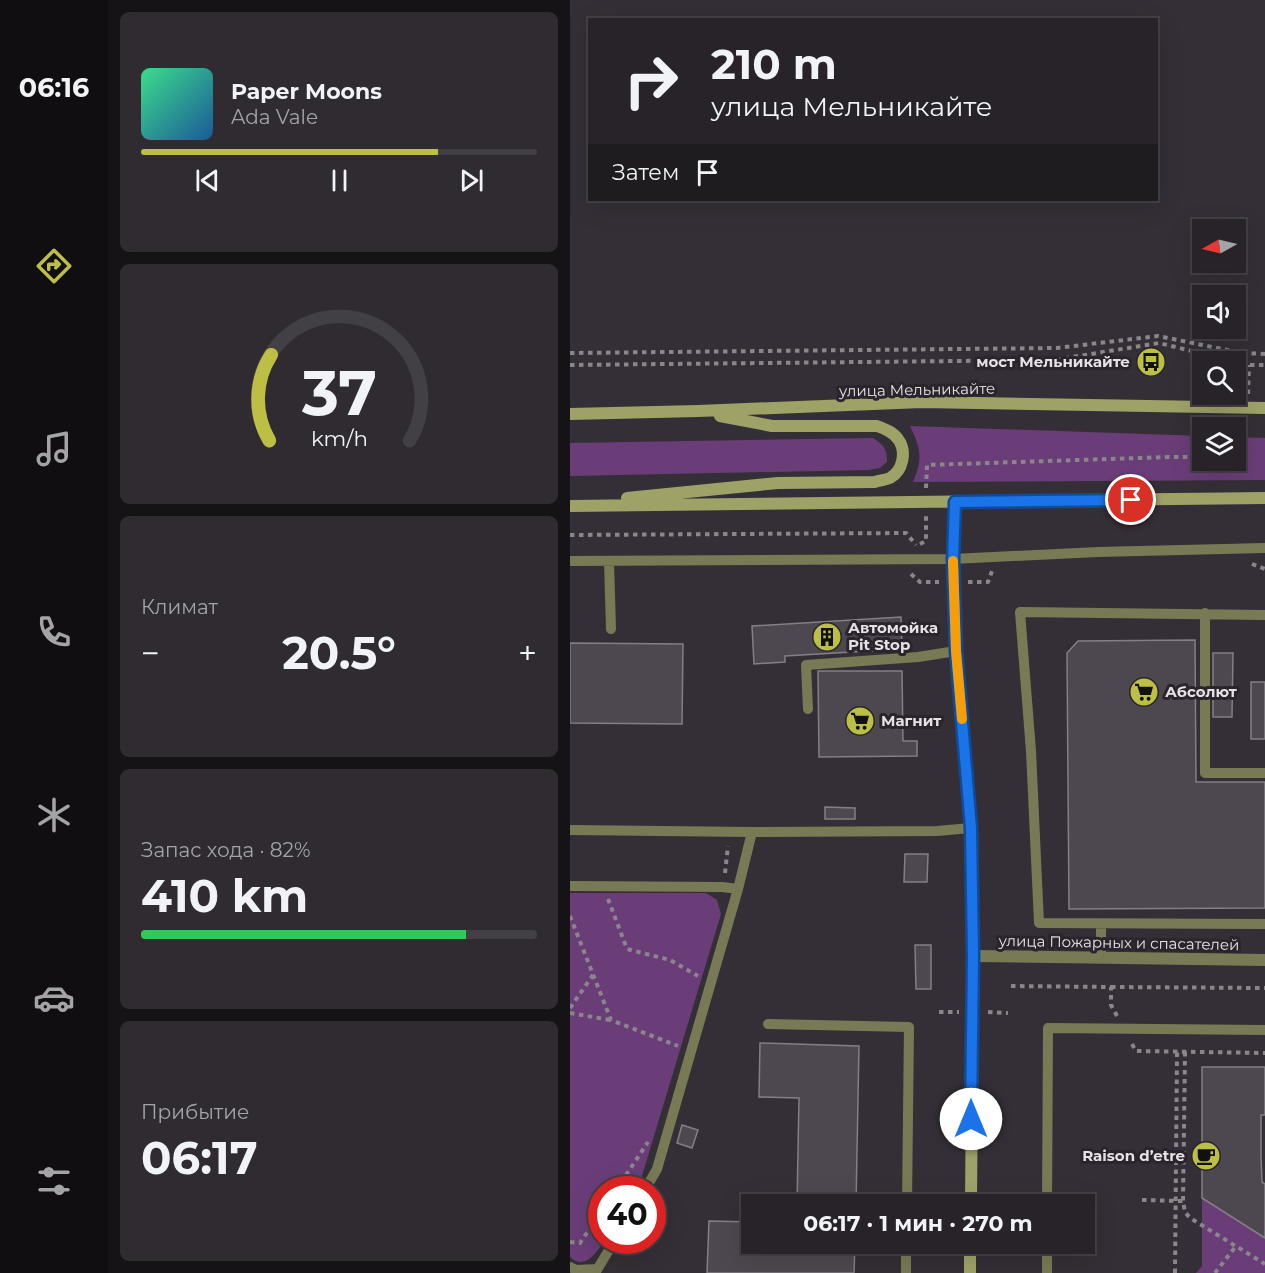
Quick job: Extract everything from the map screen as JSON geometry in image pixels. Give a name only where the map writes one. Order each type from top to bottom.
[{"type":"main road","name":"улица Мельникайте","points":[[570,414],[922,402],[1265,408]]},
{"type":"main road","points":[[570,505],[778,483],[875,482],[891,478],[900,467],[903,453],[898,439],[889,430],[877,426],[772,426],[698,411]]},
{"type":"main road","points":[[570,505],[1265,498]]},
{"type":"main road","points":[[955,502],[953,559],[956,651],[971,828],[973,956],[970,1194]]},
{"type":"main road","points":[[970,1254],[970,1273]]},
{"type":"street","name":"улица Пожарных и спасателей","points":[[973,956],[1265,960]]},
{"type":"lane","points":[[570,561],[953,559],[1098,552],[1265,548]]},
{"type":"lane","points":[[609,561],[611,629]]},
{"type":"lane","points":[[1265,615],[1020,612],[1031,751],[1039,923],[1265,924]]},
{"type":"lane","points":[[1205,613],[1205,773],[1265,773]]},
{"type":"lane","points":[[808,709],[806,665],[918,657],[956,651]]},
{"type":"lane","points":[[570,830],[752,832],[937,831],[971,828]]},
{"type":"lane","points":[[653,1176],[657,1169],[738,889],[752,832]]},
{"type":"lane","points":[[570,886],[738,889]]},
{"type":"lane","points":[[1101,925],[1101,957]]},
{"type":"lane","points":[[768,1024],[909,1027],[907,1194]]},
{"type":"lane","points":[[1047,1194],[1048,1028],[1265,1030]]},
{"type":"lane","points":[[570,1267],[576,1270],[596,1271],[606,1254]]},
{"type":"lane","points":[[906,1254],[906,1273]]},
{"type":"lane","points":[[1047,1254],[1047,1273]]},
{"type":"path","points":[[570,352],[1056,348],[1158,336],[1242,353],[1265,354]]},
{"type":"path","points":[[570,365],[1054,360],[1159,343],[1249,364],[1265,365]]},
{"type":"path","points":[[917,546],[926,541],[927,465],[1192,457]]},
{"type":"path","points":[[570,535],[906,533],[917,546],[920,582]]},
{"type":"path","points":[[608,899],[627,949],[670,960],[699,977]]},
{"type":"path","points":[[570,916],[611,1020]]},
{"type":"path","points":[[570,1008],[593,975]]},
{"type":"path","points":[[1111,987],[1265,988]]},
{"type":"path","points":[[570,1013],[611,1020],[678,1046]]},
{"type":"path","points":[[1174,1273],[1177,1052]]},
{"type":"path","points":[[1185,1052],[1183,1201],[1185,1212],[1190,1218],[1265,1264]]},
{"type":"path","points":[[1142,1200],[1183,1201]]},
{"type":"path","points":[[570,1242],[580,1243],[588,1231]]},
{"type":"path","points":[[1215,1273],[1236,1246]]},
{"type":"shaded area","points":[[910,426],[1192,436],[1192,471],[1246,471],[1246,437],[1265,438],[1265,480],[913,482],[919,460],[917,441]]},
{"type":"shaded area","points":[[873,438],[884,448],[887,462],[880,468],[869,470],[570,476],[570,443]]},
{"type":"shaded area","points":[[570,893],[706,893],[717,900],[721,914],[642,1176],[588,1176],[588,1254],[594,1254],[581,1262],[570,1257]]},
{"type":"shaded area","points":[[1202,1198],[1265,1238],[1265,1273],[1196,1273],[1202,1266]]},
{"type":"building","name":"Автомойка Pit Stop","points":[[901,617],[902,649],[785,656],[785,662],[754,664],[752,626]]},
{"type":"building","points":[[1195,640],[1196,782],[1265,782],[1265,908],[1069,909],[1067,653],[1078,641]]},
{"type":"building","points":[[570,643],[683,644],[682,724],[570,723]]},
{"type":"building","points":[[1213,653],[1233,653],[1232,717],[1213,717]]},
{"type":"building","name":"Магнит","points":[[818,671],[902,671],[903,741],[917,741],[917,756],[819,757]]},
{"type":"building","points":[[1251,682],[1265,682],[1265,739],[1251,739]]},
{"type":"building","points":[[825,807],[855,808],[855,819],[825,819]]},
{"type":"building","points":[[905,854],[928,854],[927,882],[904,882]]},
{"type":"building","points":[[915,945],[931,945],[931,989],[916,989]]},
{"type":"building","points":[[760,1043],[859,1046],[856,1194],[797,1194],[799,1098],[759,1097]]},
{"type":"building","points":[[1202,1067],[1265,1067],[1265,1115],[1261,1115],[1261,1157],[1262,1182],[1265,1184],[1265,1238],[1202,1198]]},
{"type":"building","points":[[682,1125],[698,1130],[692,1148],[677,1143]]},
{"type":"building","points":[[709,1221],[741,1222],[741,1254],[855,1254],[854,1273],[707,1273]]},
{"type":"slow traffic","points":[[953,561],[956,651],[962,719]]},
{"type":"place","name":"мост Мельникайте","points":[[1151,362]]},
{"type":"place","name":"Автомойка Pit Stop","points":[[827,637]]},
{"type":"place","name":"Абсолют","points":[[1144,692]]},
{"type":"place","name":"Магнит","points":[[860,721]]},
{"type":"place","name":"Raison d’etre","points":[[1206,1156]]},
{"type":"route","points":[[971,1119],[973,956],[971,828],[956,651],[953,559],[955,502],[1131,500]]}]
